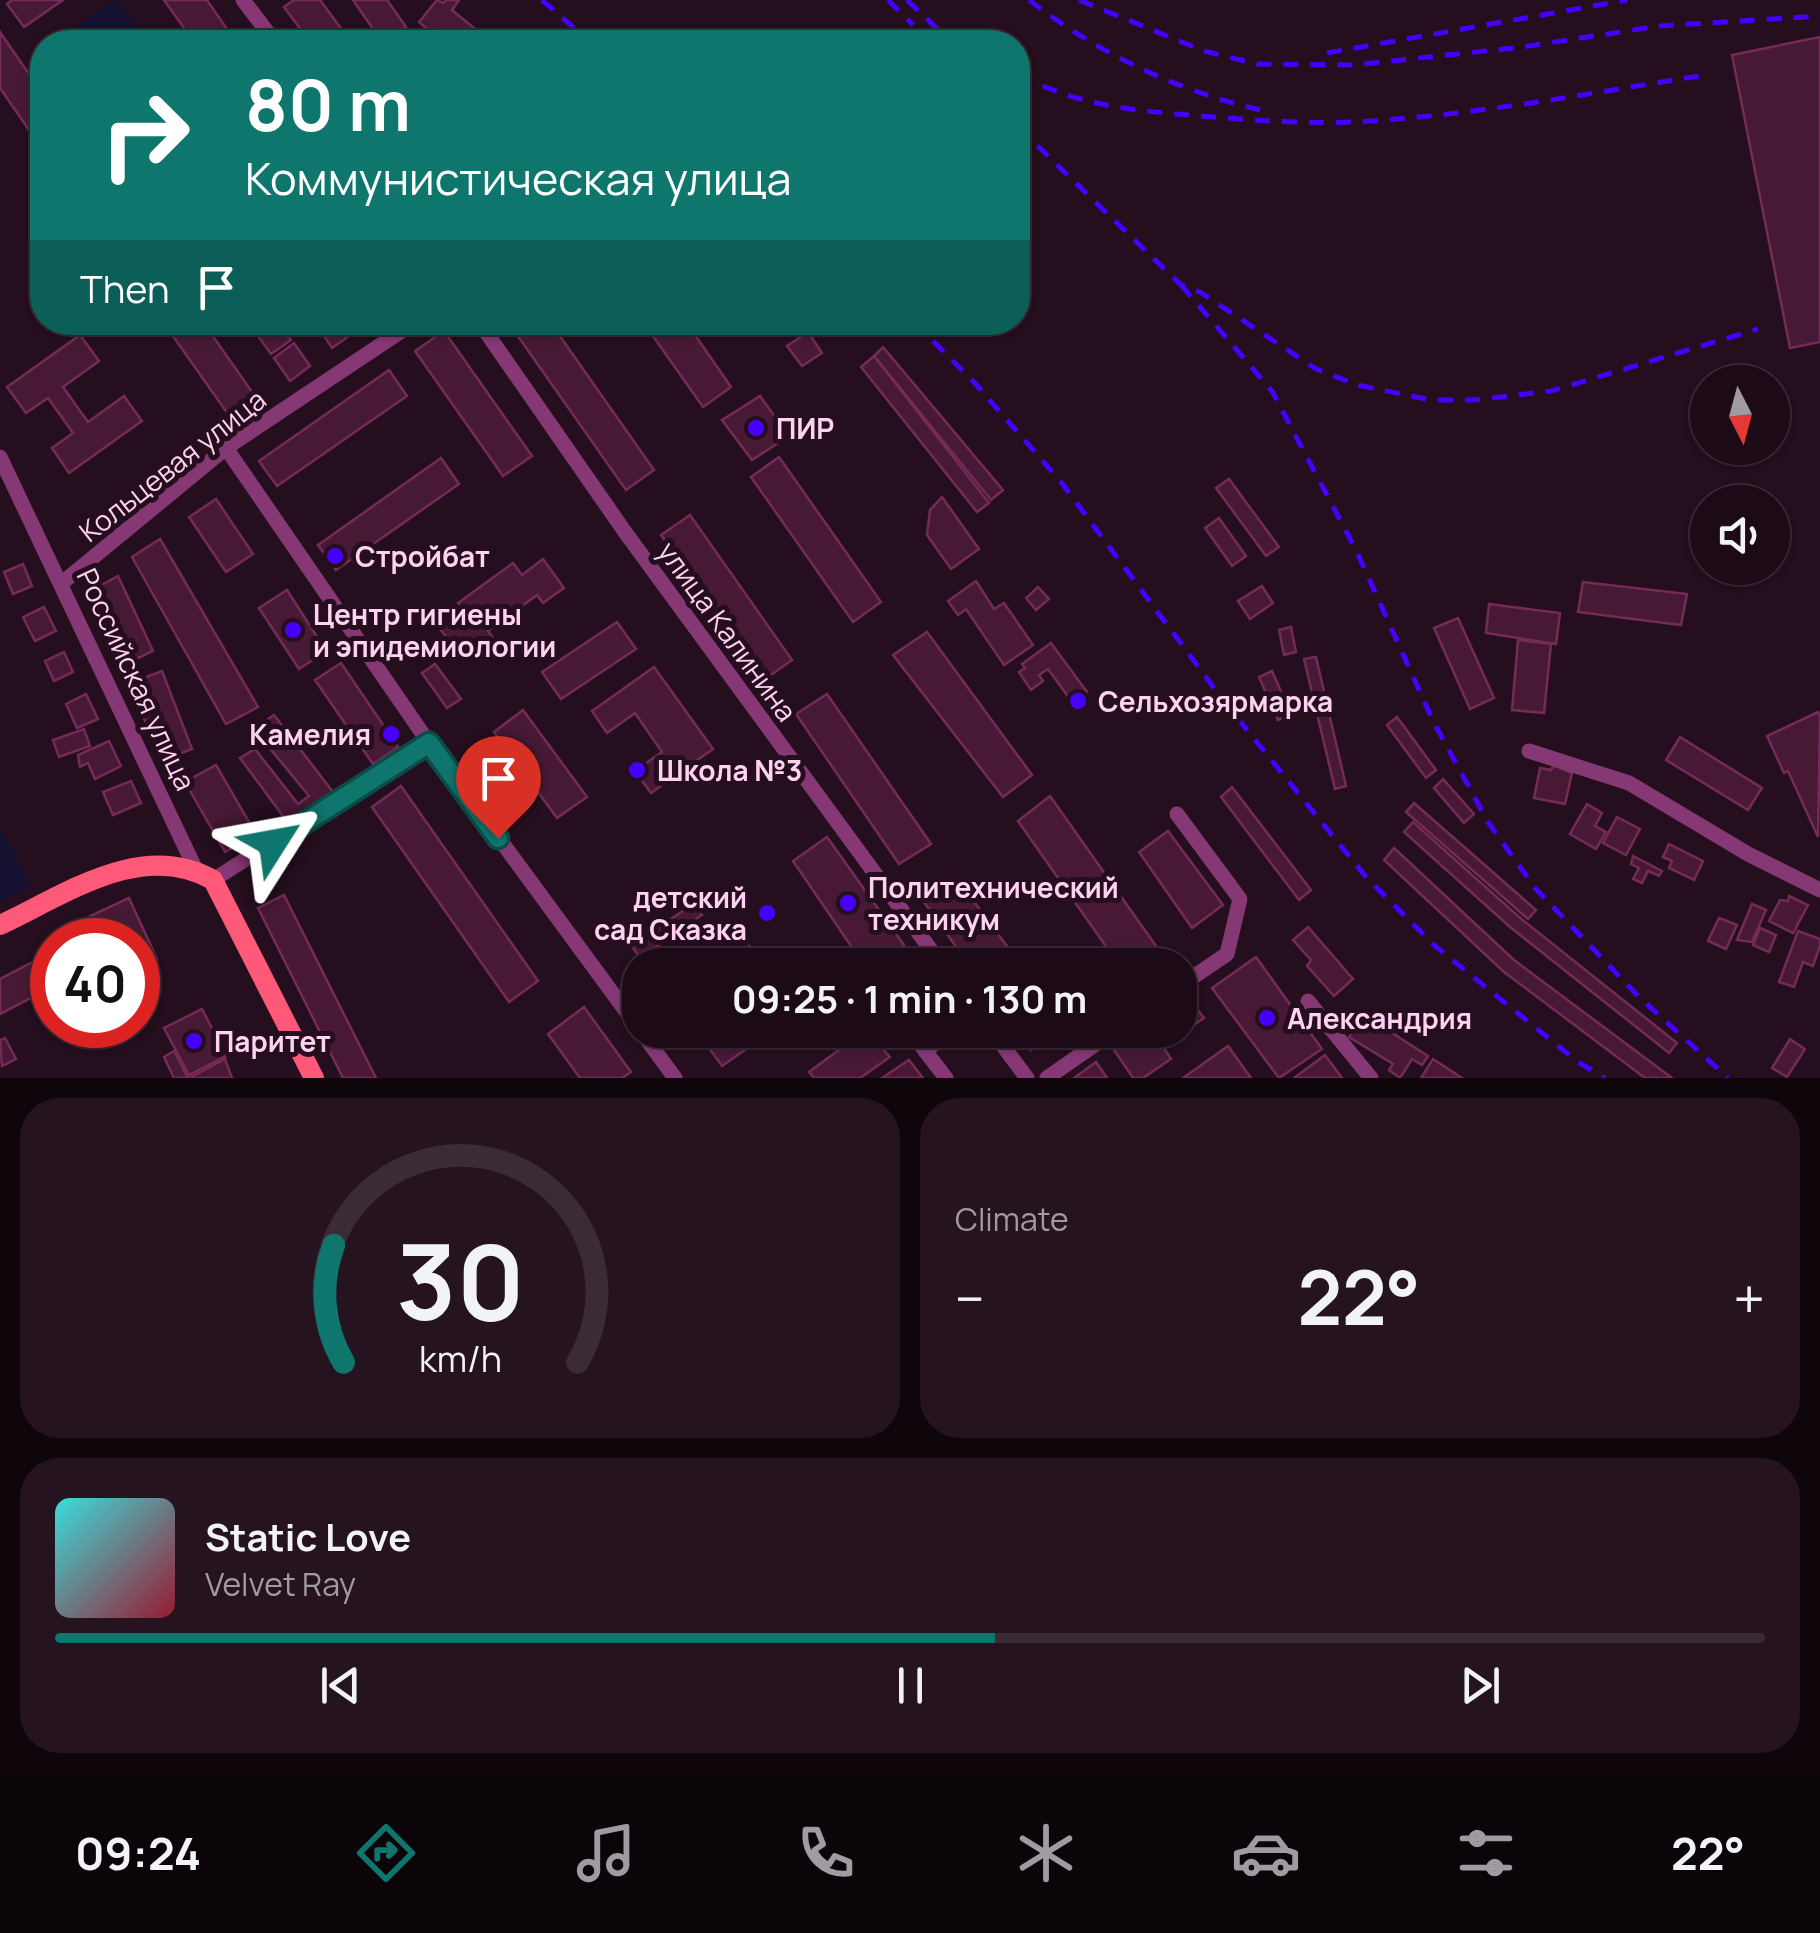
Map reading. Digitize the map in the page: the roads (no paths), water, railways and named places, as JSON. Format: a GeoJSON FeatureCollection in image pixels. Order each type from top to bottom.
{"type":"FeatureCollection","features":[{"type":"Feature","properties":{"kind":"main road"},"geometry":{"type":"LineString","coordinates":[[0,925],[119,869],[156,864],[205,875]]}},
{"type":"Feature","properties":{"kind":"main road","name":"Российская улица"},"geometry":{"type":"LineString","coordinates":[[205,875],[314,1078]]}},
{"type":"Feature","properties":{"kind":"street"},"geometry":{"type":"LineString","coordinates":[[243,0],[265,30]]}},
{"type":"Feature","properties":{"kind":"street","name":"Кольцевая улица"},"geometry":{"type":"LineString","coordinates":[[62,582],[226,448],[396,335]]}},
{"type":"Feature","properties":{"kind":"street","name":"улица Калинина"},"geometry":{"type":"LineString","coordinates":[[488,335],[660,580],[930,948]]}},
{"type":"Feature","properties":{"kind":"street"},"geometry":{"type":"LineString","coordinates":[[226,448],[429,743],[675,1078]]}},
{"type":"Feature","properties":{"kind":"street","name":"Российская улица"},"geometry":{"type":"LineString","coordinates":[[0,457],[205,875]]}},
{"type":"Feature","properties":{"kind":"street"},"geometry":{"type":"LineString","coordinates":[[205,875],[429,743]]}},
{"type":"Feature","properties":{"kind":"street"},"geometry":{"type":"LineString","coordinates":[[1529,750],[1629,783],[1748,854],[1820,890]]}},
{"type":"Feature","properties":{"kind":"street"},"geometry":{"type":"LineString","coordinates":[[1178,814],[1240,900],[1227,954],[1197,974]]}},
{"type":"Feature","properties":{"kind":"street"},"geometry":{"type":"LineString","coordinates":[[1308,1001],[1370,1078]]}},
{"type":"Feature","properties":{"kind":"street"},"geometry":{"type":"LineString","coordinates":[[923,1048],[946,1078]]}},
{"type":"Feature","properties":{"kind":"street"},"geometry":{"type":"LineString","coordinates":[[925,1051],[929,1048]]}},
{"type":"Feature","properties":{"kind":"street"},"geometry":{"type":"LineString","coordinates":[[1004,1048],[1027,1078]]}},
{"type":"Feature","properties":{"kind":"street"},"geometry":{"type":"LineString","coordinates":[[1047,1078],[1090,1048]]}},
{"type":"Feature","properties":{"kind":"railway"},"geometry":{"type":"LineString","coordinates":[[542,0],[576,30]]}},
{"type":"Feature","properties":{"kind":"railway"},"geometry":{"type":"LineString","coordinates":[[888,0],[913,25]]}},
{"type":"Feature","properties":{"kind":"railway"},"geometry":{"type":"LineString","coordinates":[[907,0],[938,30]]}},
{"type":"Feature","properties":{"kind":"railway"},"geometry":{"type":"LineString","coordinates":[[1029,0],[1082,37],[1138,67],[1198,92],[1260,110]]}},
{"type":"Feature","properties":{"kind":"railway"},"geometry":{"type":"LineString","coordinates":[[1079,0],[1204,51],[1257,64],[1354,65],[1522,47],[1659,26],[1820,16]]}},
{"type":"Feature","properties":{"kind":"railway"},"geometry":{"type":"LineString","coordinates":[[1327,53],[1627,0]]}},
{"type":"Feature","properties":{"kind":"railway"},"geometry":{"type":"LineString","coordinates":[[1030,80],[1064,94],[1129,109],[1239,119],[1353,122],[1527,104],[1699,76]]}},
{"type":"Feature","properties":{"kind":"railway"},"geometry":{"type":"LineString","coordinates":[[1030,139],[1181,285],[1200,292],[1316,369],[1357,385],[1431,400],[1474,400],[1551,391],[1758,329]]}},
{"type":"Feature","properties":{"kind":"railway"},"geometry":{"type":"LineString","coordinates":[[1181,285],[1272,391],[1357,552],[1433,721],[1488,822],[1535,888],[1639,997],[1728,1078]]}},
{"type":"Feature","properties":{"kind":"railway"},"geometry":{"type":"LineString","coordinates":[[927,335],[973,381],[1061,482],[1226,704],[1366,877],[1435,946],[1578,1062],[1605,1078]]}},
{"type":"Feature","properties":{"kind":"place","name":"ПИР"},"geometry":{"type":"Point","coordinates":[756,428]}},
{"type":"Feature","properties":{"kind":"place","name":"Стройбат"},"geometry":{"type":"Point","coordinates":[335,556]}},
{"type":"Feature","properties":{"kind":"place","name":"Центр гигиены и эпидемиологии"},"geometry":{"type":"Point","coordinates":[293,630]}},
{"type":"Feature","properties":{"kind":"place","name":"Сельхозярмарка"},"geometry":{"type":"Point","coordinates":[1078,701]}},
{"type":"Feature","properties":{"kind":"place","name":"Камелия"},"geometry":{"type":"Point","coordinates":[391,734]}},
{"type":"Feature","properties":{"kind":"place","name":"Школа №3"},"geometry":{"type":"Point","coordinates":[637,770]}},
{"type":"Feature","properties":{"kind":"place","name":"Политехнический техникум"},"geometry":{"type":"Point","coordinates":[848,903]}},
{"type":"Feature","properties":{"kind":"place","name":"детский сад Сказка"},"geometry":{"type":"Point","coordinates":[767,913]}},
{"type":"Feature","properties":{"kind":"place","name":"Александрия"},"geometry":{"type":"Point","coordinates":[1267,1018]}},
{"type":"Feature","properties":{"kind":"place","name":"Паритет"},"geometry":{"type":"Point","coordinates":[194,1041]}}]}
